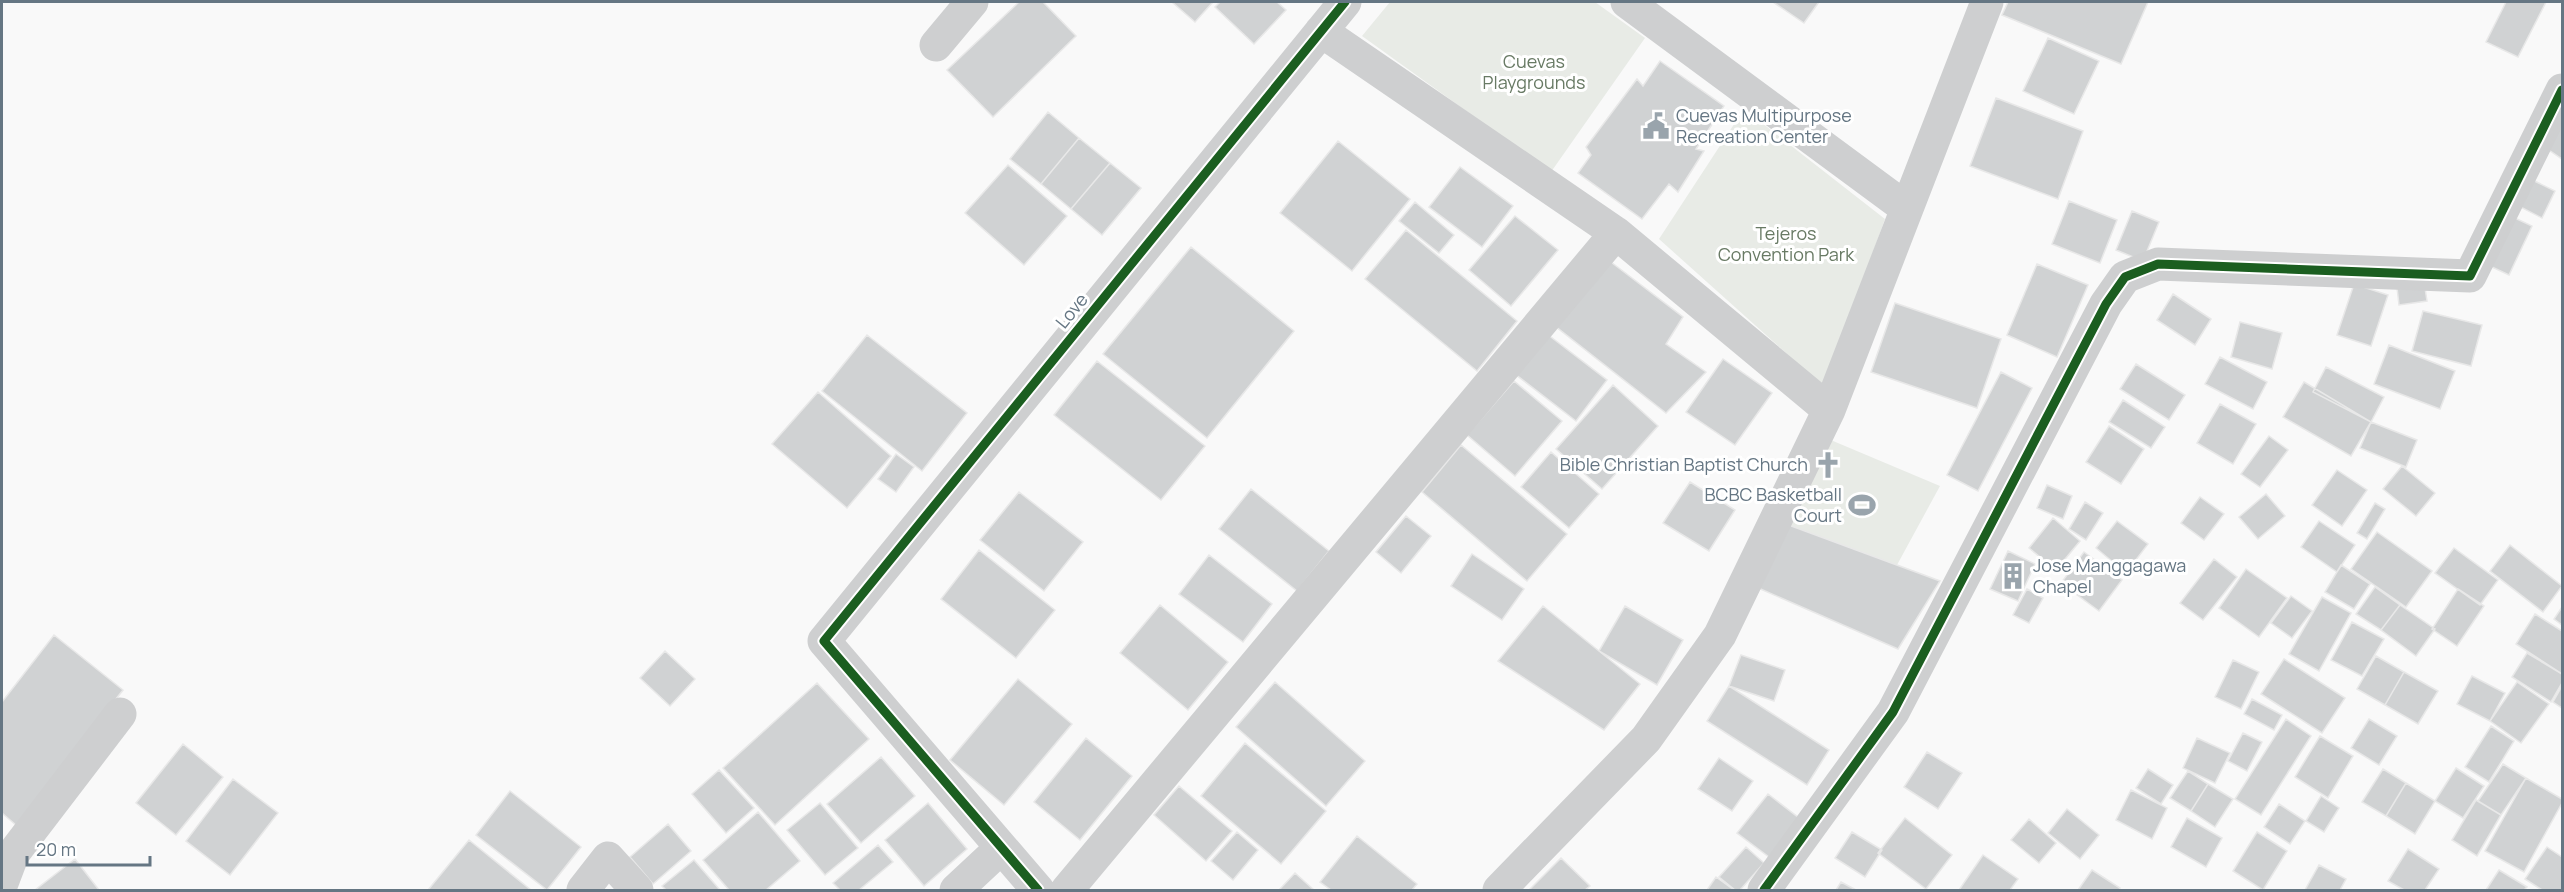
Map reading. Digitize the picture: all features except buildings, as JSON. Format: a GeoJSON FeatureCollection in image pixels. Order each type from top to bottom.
{"type":"FeatureCollection","features":[{"type":"Feature","properties":{"kind":"street"},"geometry":{"type":"LineString","coordinates":[[936,45],[972,2]]}},
{"type":"Feature","properties":{"kind":"street","name":"Love"},"geometry":{"type":"LineString","coordinates":[[1000,849],[824,641],[1345,2]]}},
{"type":"Feature","properties":{"kind":"street"},"geometry":{"type":"LineString","coordinates":[[1627,2],[1906,208]]}},
{"type":"Feature","properties":{"kind":"street"},"geometry":{"type":"LineString","coordinates":[[1499,891],[1646,739],[1720,635],[1829,410],[1986,2]]}},
{"type":"Feature","properties":{"kind":"street"},"geometry":{"type":"LineString","coordinates":[[1321,31],[1616,233],[1829,410]]}},
{"type":"Feature","properties":{"kind":"street"},"geometry":{"type":"LineString","coordinates":[[1764,891],[1893,712],[2106,304],[2126,277],[2158,264],[2470,276],[2562,90]]}},
{"type":"Feature","properties":{"kind":"street"},"geometry":{"type":"LineString","coordinates":[[1066,891],[1616,233]]}},
{"type":"Feature","properties":{"kind":"street"},"geometry":{"type":"LineString","coordinates":[[2,883],[13,854],[120,714]]}},
{"type":"Feature","properties":{"kind":"street"},"geometry":{"type":"LineString","coordinates":[[956,891],[1000,849],[1038,891]]}},
{"type":"Feature","properties":{"kind":"street"},"geometry":{"type":"LineString","coordinates":[[583,891],[608,858],[638,891]]}},
{"type":"Feature","properties":{"kind":"green space","name":"Cuevas Playgrounds"},"geometry":{"type":"Polygon","coordinates":[[[1390,2],[1595,2],[1645,38],[1551,172],[1362,36],[1390,2]]]}},
{"type":"Feature","properties":{"kind":"green space","name":"Tejeros Convention Park"},"geometry":{"type":"Polygon","coordinates":[[[1744,109],[1885,219],[1824,387],[1659,239],[1744,109]]]}},
{"type":"Feature","properties":{"kind":"green space","name":"BCBC Basketball Court"},"geometry":{"type":"Polygon","coordinates":[[[1826,438],[1940,486],[1897,565],[1786,524],[1826,438]]]}},
{"type":"Feature","properties":{"kind":"cycle path"},"geometry":{"type":"LineString","coordinates":[[1038,890],[824,641],[1345,2]]}},
{"type":"Feature","properties":{"kind":"cycle path"},"geometry":{"type":"LineString","coordinates":[[1764,890],[1893,712],[2106,304],[2125,277],[2158,264],[2470,276],[2562,90]]}},
{"type":"Feature","properties":{"kind":"place","name":"Cuevas Multipurpose Recreation Center"},"geometry":{"type":"Point","coordinates":[1656,126]}},
{"type":"Feature","properties":{"kind":"place","name":"Bible Christian Baptist Church"},"geometry":{"type":"Point","coordinates":[1828,465]}},
{"type":"Feature","properties":{"kind":"place","name":"BCBC Basketball Court"},"geometry":{"type":"Point","coordinates":[1862,505]}},
{"type":"Feature","properties":{"kind":"place","name":"Jose Manggagawa Chapel"},"geometry":{"type":"Point","coordinates":[2013,576]}}]}
